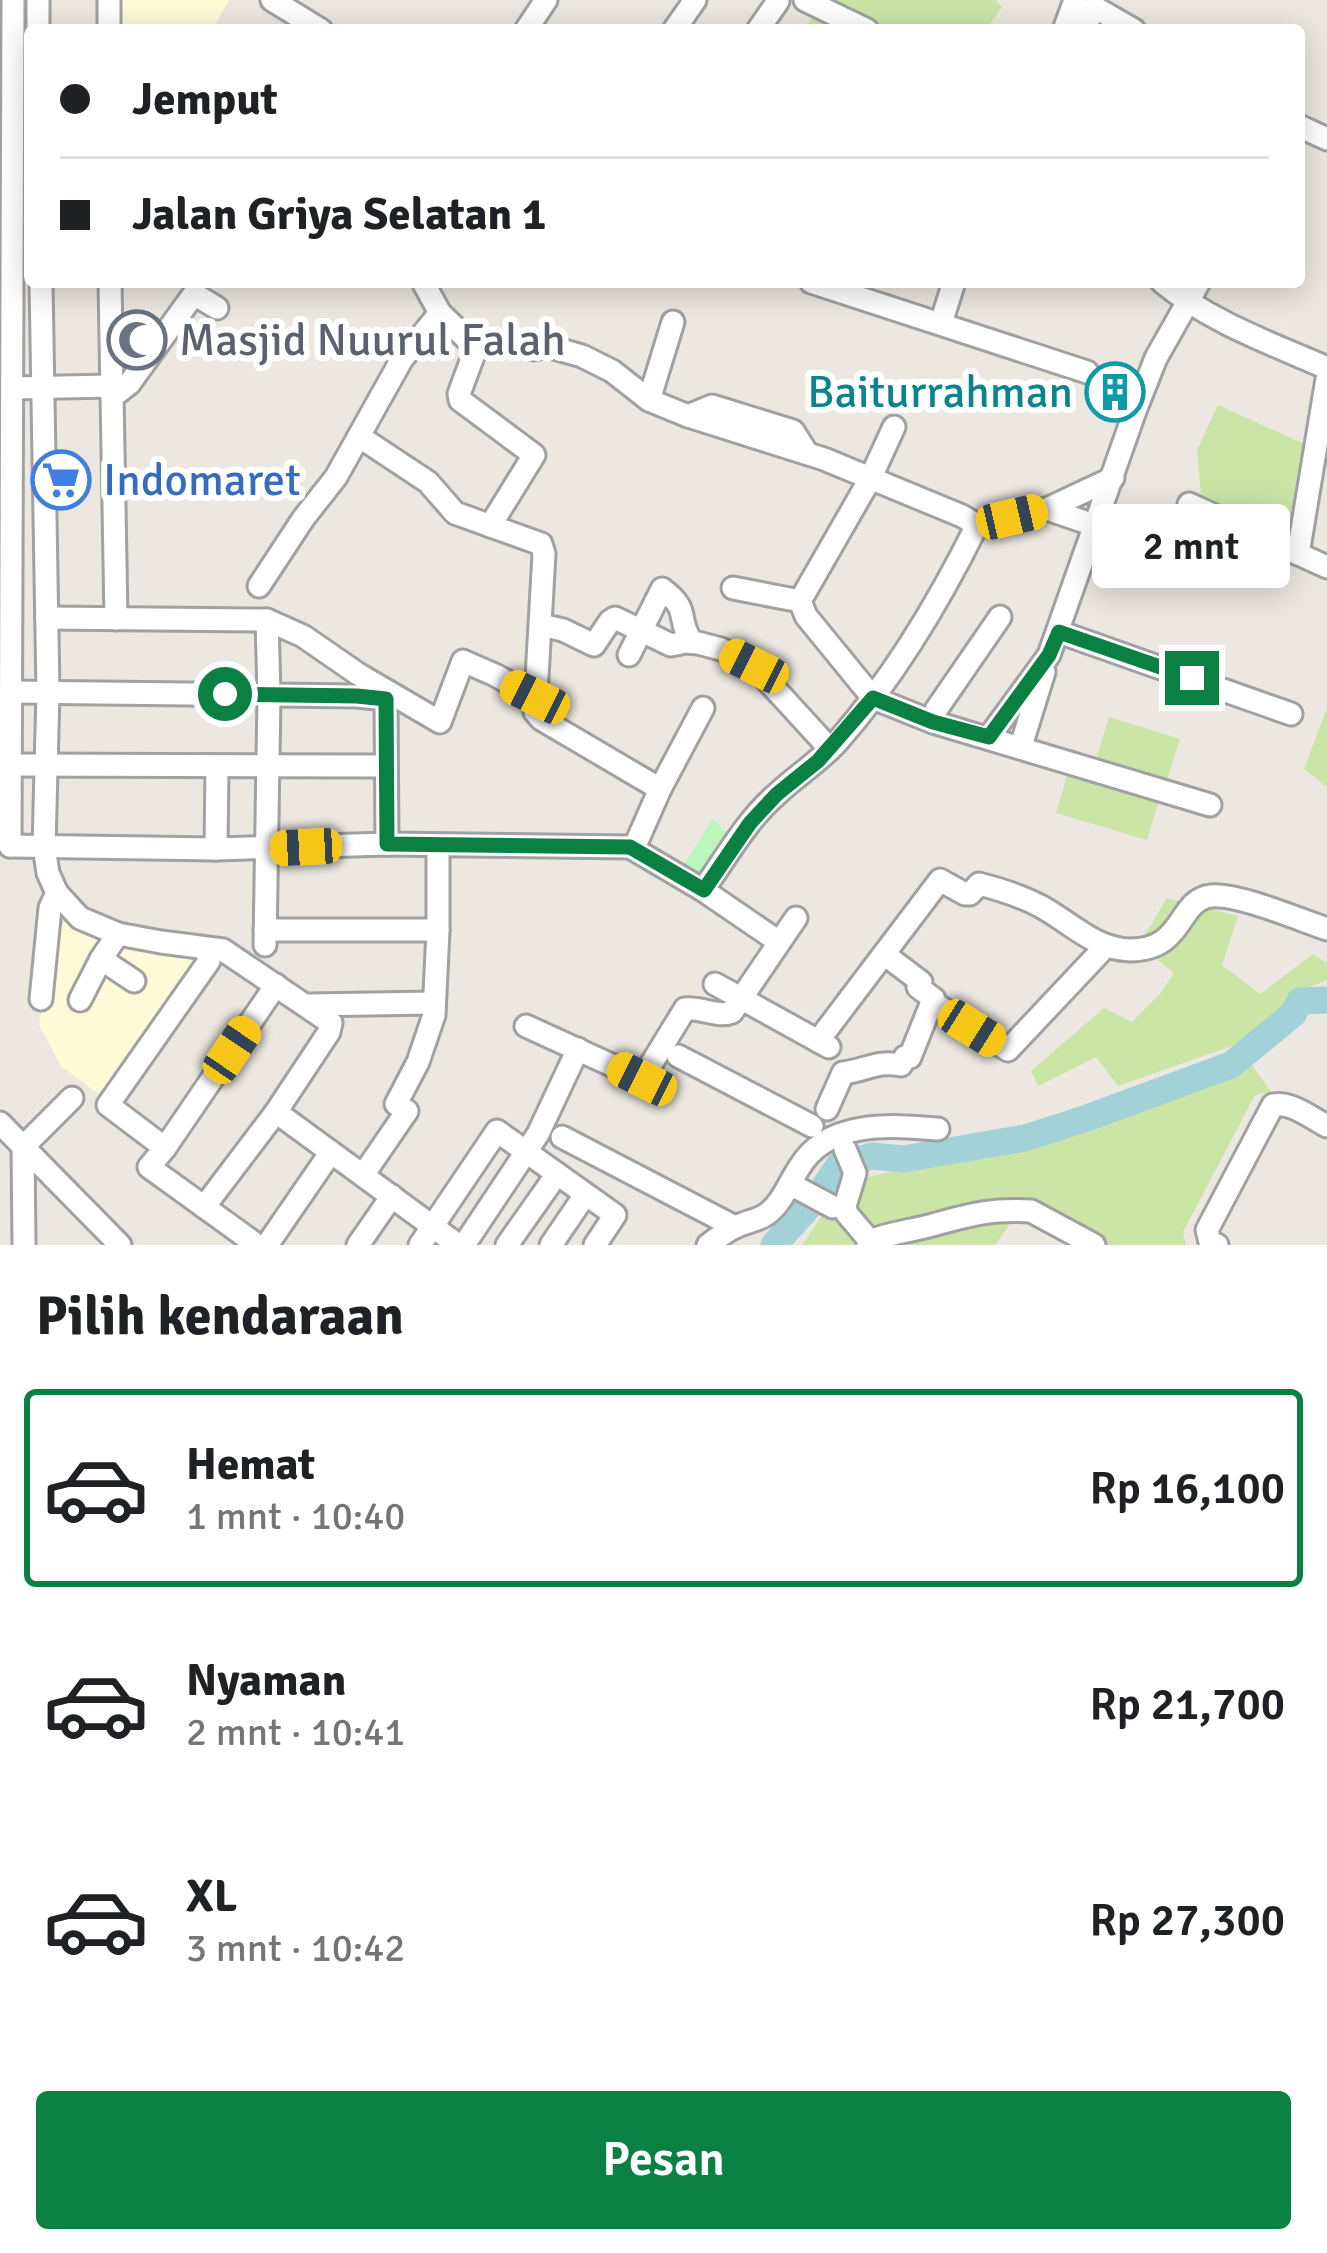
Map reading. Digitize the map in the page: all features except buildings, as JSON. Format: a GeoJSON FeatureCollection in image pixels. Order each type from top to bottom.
{"type":"FeatureCollection","features":[{"type":"Feature","properties":{"kind":"street"},"geometry":{"type":"LineString","coordinates":[[272,0],[311,24]]}},
{"type":"Feature","properties":{"kind":"street"},"geometry":{"type":"LineString","coordinates":[[776,1],[787,5],[801,0],[854,24]]}},
{"type":"Feature","properties":{"kind":"street"},"geometry":{"type":"LineString","coordinates":[[9,1],[14,159],[6,546],[11,765],[5,851],[387,844],[623,846],[704,890],[779,942]]}},
{"type":"Feature","properties":{"kind":"street"},"geometry":{"type":"LineString","coordinates":[[1087,24],[1094,7],[1124,24]]}},
{"type":"Feature","properties":{"kind":"street"},"geometry":{"type":"LineString","coordinates":[[41,288],[48,692],[44,847],[48,873],[57,893],[80,918],[118,934],[223,950],[329,1019],[332,1027],[276,1112],[204,1207]]}},
{"type":"Feature","properties":{"kind":"street"},"geometry":{"type":"LineString","coordinates":[[110,288],[116,619]]}},
{"type":"Feature","properties":{"kind":"street"},"geometry":{"type":"LineString","coordinates":[[12,388],[112,392],[129,385],[198,288],[217,308]]}},
{"type":"Feature","properties":{"kind":"street"},"geometry":{"type":"LineString","coordinates":[[426,288],[440,314],[476,348],[460,400],[534,455],[490,526]]}},
{"type":"Feature","properties":{"kind":"street"},"geometry":{"type":"LineString","coordinates":[[828,288],[1087,372]]}},
{"type":"Feature","properties":{"kind":"street"},"geometry":{"type":"LineString","coordinates":[[941,323],[952,288]]}},
{"type":"Feature","properties":{"kind":"street"},"geometry":{"type":"LineString","coordinates":[[1169,288],[1187,303],[1245,333],[1327,368]]}},
{"type":"Feature","properties":{"kind":"street"},"geometry":{"type":"LineString","coordinates":[[1021,746],[1135,411],[1156,358],[1196,288]]}},
{"type":"Feature","properties":{"kind":"street"},"geometry":{"type":"LineString","coordinates":[[259,586],[336,477],[402,359],[440,314]]}},
{"type":"Feature","properties":{"kind":"street"},"geometry":{"type":"LineString","coordinates":[[649,400],[674,322]]}},
{"type":"Feature","properties":{"kind":"street"},"geometry":{"type":"LineString","coordinates":[[522,346],[547,346],[582,356],[612,371],[649,400],[807,453],[976,525],[1047,509],[1113,478]]}},
{"type":"Feature","properties":{"kind":"street"},"geometry":{"type":"LineString","coordinates":[[1298,554],[1327,379]]}},
{"type":"Feature","properties":{"kind":"street"},"geometry":{"type":"LineString","coordinates":[[800,602],[895,427]]}},
{"type":"Feature","properties":{"kind":"street"},"geometry":{"type":"LineString","coordinates":[[360,437],[428,482],[455,513],[534,540],[544,549],[535,712],[660,790]]}},
{"type":"Feature","properties":{"kind":"street"},"geometry":{"type":"LineString","coordinates":[[1189,505],[1327,567]]}},
{"type":"Feature","properties":{"kind":"street"},"geometry":{"type":"LineString","coordinates":[[1047,509],[1096,526]]}},
{"type":"Feature","properties":{"kind":"street"},"geometry":{"type":"LineString","coordinates":[[704,890],[750,823],[830,749],[873,698],[942,596],[976,525]]}},
{"type":"Feature","properties":{"kind":"street"},"geometry":{"type":"LineString","coordinates":[[734,588],[800,602]]}},
{"type":"Feature","properties":{"kind":"street"},"geometry":{"type":"LineString","coordinates":[[629,656],[662,589],[683,610],[684,629],[691,641]]}},
{"type":"Feature","properties":{"kind":"street"},"geometry":{"type":"LineString","coordinates":[[800,602],[806,616],[873,698],[933,722],[1210,805]]}},
{"type":"Feature","properties":{"kind":"street"},"geometry":{"type":"LineString","coordinates":[[933,722],[936,710],[1000,616]]}},
{"type":"Feature","properties":{"kind":"street"},"geometry":{"type":"LineString","coordinates":[[46,618],[267,620],[303,636],[440,722],[463,661],[535,697]]}},
{"type":"Feature","properties":{"kind":"street"},"geometry":{"type":"LineString","coordinates":[[541,625],[594,645],[612,619],[671,645],[691,641],[721,649],[754,666],[830,749]]}},
{"type":"Feature","properties":{"kind":"street"},"geometry":{"type":"LineString","coordinates":[[267,620],[265,937],[438,930]]}},
{"type":"Feature","properties":{"kind":"street"},"geometry":{"type":"LineString","coordinates":[[1059,632],[1291,714]]}},
{"type":"Feature","properties":{"kind":"street"},"geometry":{"type":"LineString","coordinates":[[989,737],[1049,655]]}},
{"type":"Feature","properties":{"kind":"street"},"geometry":{"type":"LineString","coordinates":[[11,692],[386,699],[387,844]]}},
{"type":"Feature","properties":{"kind":"street"},"geometry":{"type":"LineString","coordinates":[[634,848],[703,708]]}},
{"type":"Feature","properties":{"kind":"street"},"geometry":{"type":"LineString","coordinates":[[11,765],[386,766]]}},
{"type":"Feature","properties":{"kind":"street"},"geometry":{"type":"LineString","coordinates":[[217,766],[217,849]]}},
{"type":"Feature","properties":{"kind":"street"},"geometry":{"type":"LineString","coordinates":[[363,1175],[406,1111],[397,1104],[431,1027],[438,846]]}},
{"type":"Feature","properties":{"kind":"street"},"geometry":{"type":"LineString","coordinates":[[715,984],[824,1044],[940,880],[964,894],[970,895],[979,884],[1017,896],[1106,946],[1141,949],[1166,942],[1193,905],[1212,896],[1327,929]]}},
{"type":"Feature","properties":{"kind":"street"},"geometry":{"type":"LineString","coordinates":[[41,999],[50,908],[57,893]]}},
{"type":"Feature","properties":{"kind":"street"},"geometry":{"type":"LineString","coordinates":[[526,1026],[642,1079],[685,1010],[727,1015],[742,1000],[796,918]]}},
{"type":"Feature","properties":{"kind":"street"},"geometry":{"type":"LineString","coordinates":[[80,1000],[118,934]]}},
{"type":"Feature","properties":{"kind":"street"},"geometry":{"type":"LineString","coordinates":[[932,1002],[1008,1050],[1106,946]]}},
{"type":"Feature","properties":{"kind":"street"},"geometry":{"type":"LineString","coordinates":[[165,1148],[109,1108],[108,1102],[209,961],[206,949]]}},
{"type":"Feature","properties":{"kind":"street"},"geometry":{"type":"LineString","coordinates":[[795,1179],[805,1141],[843,1072],[863,1071],[885,1061],[902,1065],[910,1057],[934,998],[884,954]]}},
{"type":"Feature","properties":{"kind":"street"},"geometry":{"type":"LineString","coordinates":[[101,959],[134,982]]}},
{"type":"Feature","properties":{"kind":"street"},"geometry":{"type":"LineString","coordinates":[[257,1245],[150,1169],[276,985]]}},
{"type":"Feature","properties":{"kind":"street"},"geometry":{"type":"LineString","coordinates":[[307,1004],[434,1003]]}},
{"type":"Feature","properties":{"kind":"street"},"geometry":{"type":"LineString","coordinates":[[276,1112],[392,1196],[426,1236],[461,1245],[527,1152],[578,1048]]}},
{"type":"Feature","properties":{"kind":"street"},"geometry":{"type":"LineString","coordinates":[[678,1056],[820,1117],[832,1114],[938,1129]]}},
{"type":"Feature","properties":{"kind":"street"},"geometry":{"type":"LineString","coordinates":[[24,1245],[23,1147],[72,1098]]}},
{"type":"Feature","properties":{"kind":"street"},"geometry":{"type":"LineString","coordinates":[[1217,1245],[1210,1242],[1208,1230],[1273,1105],[1279,1102],[1327,1126]]}},
{"type":"Feature","properties":{"kind":"street"},"geometry":{"type":"LineString","coordinates":[[0,1123],[120,1245]]}},
{"type":"Feature","properties":{"kind":"street"},"geometry":{"type":"LineString","coordinates":[[708,1245],[767,1214],[822,1146],[850,1130],[898,1126]]}},
{"type":"Feature","properties":{"kind":"street"},"geometry":{"type":"LineString","coordinates":[[426,1236],[497,1131],[615,1215],[596,1245]]}},
{"type":"Feature","properties":{"kind":"street"},"geometry":{"type":"LineString","coordinates":[[562,1137],[735,1227]]}},
{"type":"Feature","properties":{"kind":"street"},"geometry":{"type":"LineString","coordinates":[[845,1149],[855,1173],[847,1214],[880,1241],[988,1210],[1023,1210],[1090,1244]]}},
{"type":"Feature","properties":{"kind":"street"},"geometry":{"type":"LineString","coordinates":[[267,1245],[331,1152]]}},
{"type":"Feature","properties":{"kind":"street"},"geometry":{"type":"LineString","coordinates":[[507,1245],[557,1174]]}},
{"type":"Feature","properties":{"kind":"street"},"geometry":{"type":"LineString","coordinates":[[795,1179],[833,1207]]}},
{"type":"Feature","properties":{"kind":"street"},"geometry":{"type":"LineString","coordinates":[[551,1245],[585,1195]]}},
{"type":"Feature","properties":{"kind":"street"},"geometry":{"type":"LineString","coordinates":[[358,1245],[392,1196]]}},
{"type":"Feature","properties":{"kind":"shaded area"},"geometry":{"type":"Polygon","coordinates":[[[114,0],[229,0],[215,24],[114,24],[114,0]]]}},
{"type":"Feature","properties":{"kind":"shaded area"},"geometry":{"type":"Polygon","coordinates":[[[68,918],[197,951],[201,959],[101,1096],[61,1066],[39,1025],[51,939],[68,918]]]}},
{"type":"Feature","properties":{"kind":"green space"},"geometry":{"type":"Polygon","coordinates":[[[822,0],[996,0],[1002,7],[990,24],[809,24],[822,0]]]}},
{"type":"Feature","properties":{"kind":"green space"},"geometry":{"type":"Polygon","coordinates":[[[1218,405],[1304,444],[1288,537],[1201,494],[1197,450],[1218,405]]]}},
{"type":"Feature","properties":{"kind":"green space"},"geometry":{"type":"Polygon","coordinates":[[[1327,708],[1327,787],[1304,769],[1327,708]]]}},
{"type":"Feature","properties":{"kind":"green space"},"geometry":{"type":"Polygon","coordinates":[[[1109,717],[1180,739],[1167,780],[1096,759],[1109,717]]]}},
{"type":"Feature","properties":{"kind":"green space"},"geometry":{"type":"Polygon","coordinates":[[[1068,773],[1159,800],[1147,840],[1056,813],[1068,773]]]}},
{"type":"Feature","properties":{"kind":"green space"},"geometry":{"type":"Polygon","coordinates":[[[712,819],[734,839],[705,882],[684,865],[712,819]]]}},
{"type":"Feature","properties":{"kind":"green space"},"geometry":{"type":"Polygon","coordinates":[[[1167,898],[1238,916],[1222,965],[1260,994],[1313,954],[1327,963],[1327,980],[1299,991],[1243,1042],[1118,1086],[1096,1057],[1038,1086],[1031,1071],[1104,1008],[1132,1022],[1159,995],[1174,973],[1139,945],[1167,898]]]}},
{"type":"Feature","properties":{"kind":"green space"},"geometry":{"type":"Polygon","coordinates":[[[1253,1066],[1271,1092],[1255,1095],[1183,1232],[1186,1245],[1093,1245],[1024,1204],[995,1245],[802,1245],[844,1183],[1053,1133],[1253,1066]]]}},
{"type":"Feature","properties":{"kind":"waterway"},"geometry":{"type":"LineString","coordinates":[[774,1245],[839,1165],[872,1156],[903,1159],[1025,1138],[1087,1118],[1231,1065],[1293,1014],[1300,1001],[1327,1000]]}},
{"type":"Feature","properties":{"kind":"place","name":"Masjid Nuurul Falah"},"geometry":{"type":"Point","coordinates":[137,340]}},
{"type":"Feature","properties":{"kind":"place","name":"Baiturrahman"},"geometry":{"type":"Point","coordinates":[1115,392]}},
{"type":"Feature","properties":{"kind":"place","name":"Indomaret"},"geometry":{"type":"Point","coordinates":[61,480]}},
{"type":"Feature","properties":{"kind":"route"},"geometry":{"type":"LineString","coordinates":[[225,694],[386,699],[387,844],[630,847],[704,890],[750,823],[835,744],[873,698],[933,722],[989,737],[1049,655],[1059,632],[1192,678]]}}]}
